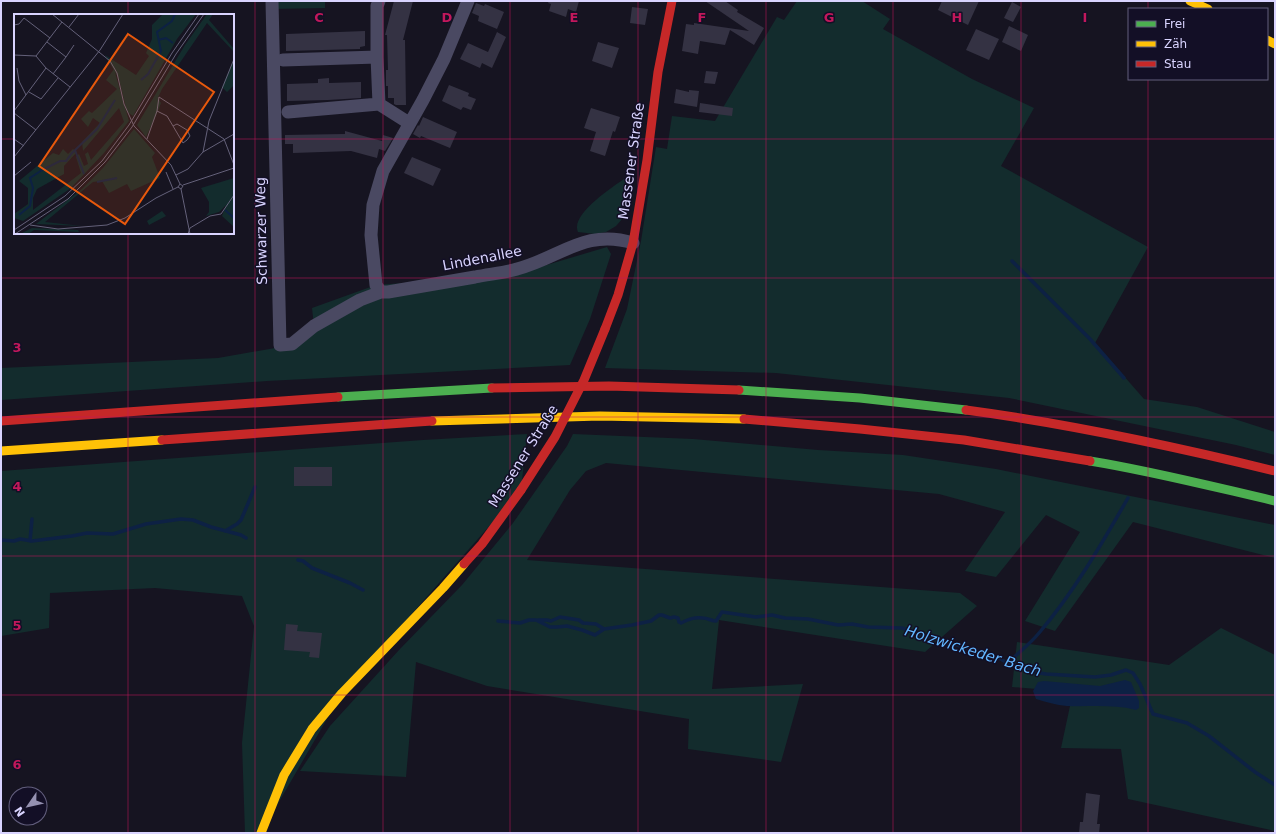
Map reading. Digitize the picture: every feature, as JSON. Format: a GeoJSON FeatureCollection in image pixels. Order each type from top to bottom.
{"type":"FeatureCollection","features":[{"type":"Feature","properties":{"kind":"main road","name":"Massener Straße"},"geometry":{"type":"LineString","coordinates":[[261,833],[284,775],[312,729],[342,693],[443,588],[477,550],[521,490],[555,437],[584,380],[618,295],[633,243],[647,160],[658,72],[672,1]]}},
{"type":"Feature","properties":{"kind":"main road"},"geometry":{"type":"LineString","coordinates":[[1190,1],[1206,8]]}},
{"type":"Feature","properties":{"kind":"main road"},"geometry":{"type":"LineString","coordinates":[[1,421],[420,391],[601,386],[750,390],[864,398],[959,409],[1041,421],[1191,450],[1275,471]]}},
{"type":"Feature","properties":{"kind":"main road"},"geometry":{"type":"LineString","coordinates":[[1,451],[434,421],[600,416],[750,419],[971,441],[1111,464],[1275,502]]}},
{"type":"Feature","properties":{"kind":"street","name":"Schwarzer Weg"},"geometry":{"type":"LineString","coordinates":[[272,1],[280,345],[292,344],[314,326],[360,300],[381,292]]}},
{"type":"Feature","properties":{"kind":"street"},"geometry":{"type":"LineString","coordinates":[[379,1],[377,6],[377,57],[380,104]]}},
{"type":"Feature","properties":{"kind":"street"},"geometry":{"type":"LineString","coordinates":[[381,292],[376,285],[371,235],[373,205],[383,171],[444,59],[468,1]]}},
{"type":"Feature","properties":{"kind":"street"},"geometry":{"type":"LineString","coordinates":[[284,60],[377,57]]}},
{"type":"Feature","properties":{"kind":"street"},"geometry":{"type":"LineString","coordinates":[[288,112],[380,104],[409,122]]}},
{"type":"Feature","properties":{"kind":"street","name":"Lindenallee"},"geometry":{"type":"LineString","coordinates":[[381,292],[517,270],[540,262],[576,244],[596,239],[623,240],[633,243]]}},
{"type":"Feature","properties":{"kind":"green space"},"geometry":{"type":"Polygon","coordinates":[[[272,1],[325,1],[325,8],[272,9],[272,1]]]}},
{"type":"Feature","properties":{"kind":"green space"},"geometry":{"type":"Polygon","coordinates":[[[797,1],[862,1],[890,19],[883,29],[972,79],[1034,108],[1001,166],[1148,247],[1095,343],[1144,399],[1197,407],[1275,432],[1275,455],[1236,445],[1009,398],[776,373],[605,368],[627,309],[641,241],[656,147],[667,149],[672,116],[715,121],[777,17],[784,20],[797,1]]]}},
{"type":"Feature","properties":{"kind":"green space"},"geometry":{"type":"Polygon","coordinates":[[[624,179],[630,180],[623,218],[616,226],[606,232],[595,234],[578,232],[577,225],[586,210],[593,202],[624,179]]]}},
{"type":"Feature","properties":{"kind":"green space"},"geometry":{"type":"Polygon","coordinates":[[[607,247],[611,254],[590,319],[570,365],[267,381],[1,400],[1,368],[218,358],[275,348],[314,326],[312,308],[376,285],[513,275],[607,247]]]}},
{"type":"Feature","properties":{"kind":"green space"},"geometry":{"type":"Polygon","coordinates":[[[527,434],[521,490],[342,693],[261,833],[245,833],[242,743],[254,626],[242,596],[155,588],[50,593],[49,628],[1,636],[1,471],[423,440],[527,434]]]}},
{"type":"Feature","properties":{"kind":"green space"},"geometry":{"type":"Polygon","coordinates":[[[573,434],[693,439],[818,450],[903,455],[996,469],[1275,525],[1275,558],[1133,522],[1055,631],[1025,621],[1080,532],[1046,515],[996,577],[965,571],[1005,512],[939,494],[606,463],[586,471],[570,490],[527,560],[960,593],[977,606],[925,652],[719,620],[712,689],[803,684],[781,762],[688,749],[689,719],[487,686],[416,662],[406,777],[300,771],[330,726],[399,650],[462,585],[513,523],[567,446],[573,434]]]}},
{"type":"Feature","properties":{"kind":"green space"},"geometry":{"type":"Polygon","coordinates":[[[1221,628],[1275,655],[1275,831],[1128,799],[1121,749],[1061,748],[1073,692],[1012,687],[1017,642],[1169,665],[1221,628]]]}},
{"type":"Feature","properties":{"kind":"water"},"geometry":{"type":"Polygon","coordinates":[[[1125,680],[1131,682],[1139,701],[1139,708],[1136,710],[1110,706],[1059,705],[1036,699],[1033,691],[1038,682],[1044,681],[1100,686],[1125,680]]]}},
{"type":"Feature","properties":{"kind":"building"},"geometry":{"type":"Polygon","coordinates":[[[394,1],[413,1],[403,40],[405,40],[406,105],[394,104],[394,98],[388,98],[388,86],[386,86],[386,70],[388,70],[387,35],[385,35],[394,1]]]}},
{"type":"Feature","properties":{"kind":"building"},"geometry":{"type":"Polygon","coordinates":[[[549,1],[579,1],[576,12],[568,9],[566,17],[549,11],[551,4],[548,3],[549,1]]]}},
{"type":"Feature","properties":{"kind":"building"},"geometry":{"type":"Polygon","coordinates":[[[705,1],[725,1],[738,10],[737,12],[764,28],[754,45],[730,30],[725,45],[700,41],[698,54],[682,51],[686,24],[694,25],[694,23],[749,31],[705,1]]]}},
{"type":"Feature","properties":{"kind":"building"},"geometry":{"type":"Polygon","coordinates":[[[942,1],[979,1],[968,25],[938,10],[942,1]]]}},
{"type":"Feature","properties":{"kind":"building"},"geometry":{"type":"Polygon","coordinates":[[[1012,2],[1021,7],[1013,22],[1004,18],[1012,2]]]}},
{"type":"Feature","properties":{"kind":"building"},"geometry":{"type":"Polygon","coordinates":[[[476,3],[484,6],[485,4],[504,12],[497,29],[478,21],[479,16],[472,13],[476,3]]]}},
{"type":"Feature","properties":{"kind":"building"},"geometry":{"type":"Polygon","coordinates":[[[632,7],[648,9],[645,25],[630,23],[632,7]]]}},
{"type":"Feature","properties":{"kind":"building"},"geometry":{"type":"Polygon","coordinates":[[[1009,26],[1028,35],[1021,51],[1002,42],[1009,26]]]}},
{"type":"Feature","properties":{"kind":"building"},"geometry":{"type":"Polygon","coordinates":[[[976,29],[999,39],[989,60],[966,50],[976,29]]]}},
{"type":"Feature","properties":{"kind":"building"},"geometry":{"type":"Polygon","coordinates":[[[365,31],[365,46],[360,47],[360,49],[286,51],[286,34],[365,31]]]}},
{"type":"Feature","properties":{"kind":"building"},"geometry":{"type":"Polygon","coordinates":[[[497,32],[506,37],[492,68],[482,63],[480,68],[460,59],[468,43],[488,52],[497,32]]]}},
{"type":"Feature","properties":{"kind":"building"},"geometry":{"type":"Polygon","coordinates":[[[598,42],[619,48],[612,68],[592,61],[598,42]]]}},
{"type":"Feature","properties":{"kind":"building"},"geometry":{"type":"Polygon","coordinates":[[[706,71],[718,72],[715,84],[704,83],[706,71]]]}},
{"type":"Feature","properties":{"kind":"building"},"geometry":{"type":"Polygon","coordinates":[[[329,78],[329,83],[361,82],[361,98],[287,101],[287,84],[318,83],[318,79],[329,78]]]}},
{"type":"Feature","properties":{"kind":"building"},"geometry":{"type":"Polygon","coordinates":[[[449,85],[469,93],[468,96],[476,99],[471,110],[463,107],[461,110],[442,101],[449,85]]]}},
{"type":"Feature","properties":{"kind":"building"},"geometry":{"type":"Polygon","coordinates":[[[676,89],[689,92],[689,90],[699,91],[697,107],[674,103],[676,89]]]}},
{"type":"Feature","properties":{"kind":"building"},"geometry":{"type":"Polygon","coordinates":[[[700,103],[733,108],[732,116],[699,112],[700,103]]]}},
{"type":"Feature","properties":{"kind":"building"},"geometry":{"type":"Polygon","coordinates":[[[591,108],[620,117],[615,132],[613,131],[605,156],[590,151],[596,132],[584,128],[591,108]]]}},
{"type":"Feature","properties":{"kind":"building"},"geometry":{"type":"Polygon","coordinates":[[[423,117],[457,132],[450,148],[421,136],[420,138],[413,134],[423,117]]]}},
{"type":"Feature","properties":{"kind":"building"},"geometry":{"type":"Polygon","coordinates":[[[345,131],[382,141],[383,135],[393,138],[385,151],[379,149],[377,158],[351,151],[293,153],[293,144],[285,144],[285,135],[345,134],[345,131]]]}},
{"type":"Feature","properties":{"kind":"building"},"geometry":{"type":"Polygon","coordinates":[[[412,157],[441,169],[433,186],[404,173],[412,157]]]}},
{"type":"Feature","properties":{"kind":"building"},"geometry":{"type":"Polygon","coordinates":[[[294,467],[332,467],[332,486],[294,486],[294,467]]]}},
{"type":"Feature","properties":{"kind":"building"},"geometry":{"type":"Polygon","coordinates":[[[286,624],[298,625],[297,631],[322,633],[319,658],[309,657],[310,652],[284,650],[286,624]]]}},
{"type":"Feature","properties":{"kind":"building"},"geometry":{"type":"Polygon","coordinates":[[[1086,793],[1100,795],[1097,824],[1100,824],[1099,833],[1079,833],[1080,822],[1083,822],[1086,793]]]}},
{"type":"Feature","properties":{"kind":"waterway"},"geometry":{"type":"LineString","coordinates":[[1012,261],[1090,339],[1124,378]]}},
{"type":"Feature","properties":{"kind":"waterway"},"geometry":{"type":"LineString","coordinates":[[225,531],[241,520],[255,487]]}},
{"type":"Feature","properties":{"kind":"waterway"},"geometry":{"type":"LineString","coordinates":[[1008,663],[1028,645],[1064,601],[1097,551],[1128,498]]}},
{"type":"Feature","properties":{"kind":"waterway"},"geometry":{"type":"LineString","coordinates":[[30,541],[32,519]]}},
{"type":"Feature","properties":{"kind":"waterway","name":"Holzwickeder Bach"},"geometry":{"type":"LineString","coordinates":[[1,540],[14,541],[20,539],[32,541],[87,533],[113,534],[146,524],[181,519],[193,520],[211,527],[241,535],[246,538]]}},
{"type":"Feature","properties":{"kind":"waterway","name":"Holzwickeder Bach"},"geometry":{"type":"LineString","coordinates":[[298,560],[303,561],[312,568],[350,583],[363,590]]}},
{"type":"Feature","properties":{"kind":"waterway","name":"Holzwickeder Bach"},"geometry":{"type":"LineString","coordinates":[[498,621],[520,623],[529,620],[536,620],[550,627],[567,626],[595,635],[604,629],[651,621],[659,615],[670,618],[678,618],[679,622],[681,623],[689,619],[697,618],[705,618],[716,621],[722,612],[756,617],[772,615],[785,618],[808,619],[838,625],[852,624],[868,627],[902,628],[999,658],[1009,664],[1023,666],[1033,672],[1095,677],[1111,675],[1126,670],[1133,673],[1140,684],[1153,714],[1187,723],[1209,736],[1255,772],[1275,785]]}},
{"type":"Feature","properties":{"kind":"waterway"},"geometry":{"type":"LineString","coordinates":[[538,620],[551,621],[560,617],[579,620],[583,623],[596,624],[604,629]]}},
{"type":"Feature","properties":{"kind":"traffic: fast"},"geometry":{"type":"LineString","coordinates":[[338,397],[492,388]]}},
{"type":"Feature","properties":{"kind":"traffic: fast"},"geometry":{"type":"LineString","coordinates":[[739,390],[860,398],[966,410]]}},
{"type":"Feature","properties":{"kind":"traffic: fast"},"geometry":{"type":"LineString","coordinates":[[1090,461],[1160,474],[1275,501]]}},
{"type":"Feature","properties":{"kind":"traffic: slow"},"geometry":{"type":"LineString","coordinates":[[1190,1],[1206,8]]}},
{"type":"Feature","properties":{"kind":"traffic: slow"},"geometry":{"type":"LineString","coordinates":[[1268,40],[1275,44]]}},
{"type":"Feature","properties":{"kind":"traffic: slow"},"geometry":{"type":"LineString","coordinates":[[432,421],[600,416],[744,419]]}},
{"type":"Feature","properties":{"kind":"traffic: slow"},"geometry":{"type":"LineString","coordinates":[[1,451],[162,440]]}},
{"type":"Feature","properties":{"kind":"traffic: slow"},"geometry":{"type":"LineString","coordinates":[[261,833],[284,775],[312,729],[342,693],[443,588],[464,564]]}},
{"type":"Feature","properties":{"kind":"traffic: jam"},"geometry":{"type":"LineString","coordinates":[[605,329],[618,295],[633,243],[647,160],[658,72],[672,1]]}},
{"type":"Feature","properties":{"kind":"traffic: jam"},"geometry":{"type":"LineString","coordinates":[[521,490],[555,437],[584,380],[605,329]]}},
{"type":"Feature","properties":{"kind":"traffic: jam"},"geometry":{"type":"LineString","coordinates":[[492,388],[609,386],[739,390]]}},
{"type":"Feature","properties":{"kind":"traffic: jam"},"geometry":{"type":"LineString","coordinates":[[1,421],[338,397]]}},
{"type":"Feature","properties":{"kind":"traffic: jam"},"geometry":{"type":"LineString","coordinates":[[966,410],[1122,436],[1275,471]]}},
{"type":"Feature","properties":{"kind":"traffic: jam"},"geometry":{"type":"LineString","coordinates":[[744,419],[964,440],[1090,461]]}},
{"type":"Feature","properties":{"kind":"traffic: jam"},"geometry":{"type":"LineString","coordinates":[[162,440],[432,421]]}},
{"type":"Feature","properties":{"kind":"traffic: jam"},"geometry":{"type":"LineString","coordinates":[[464,564],[482,544],[521,490]]}}]}
